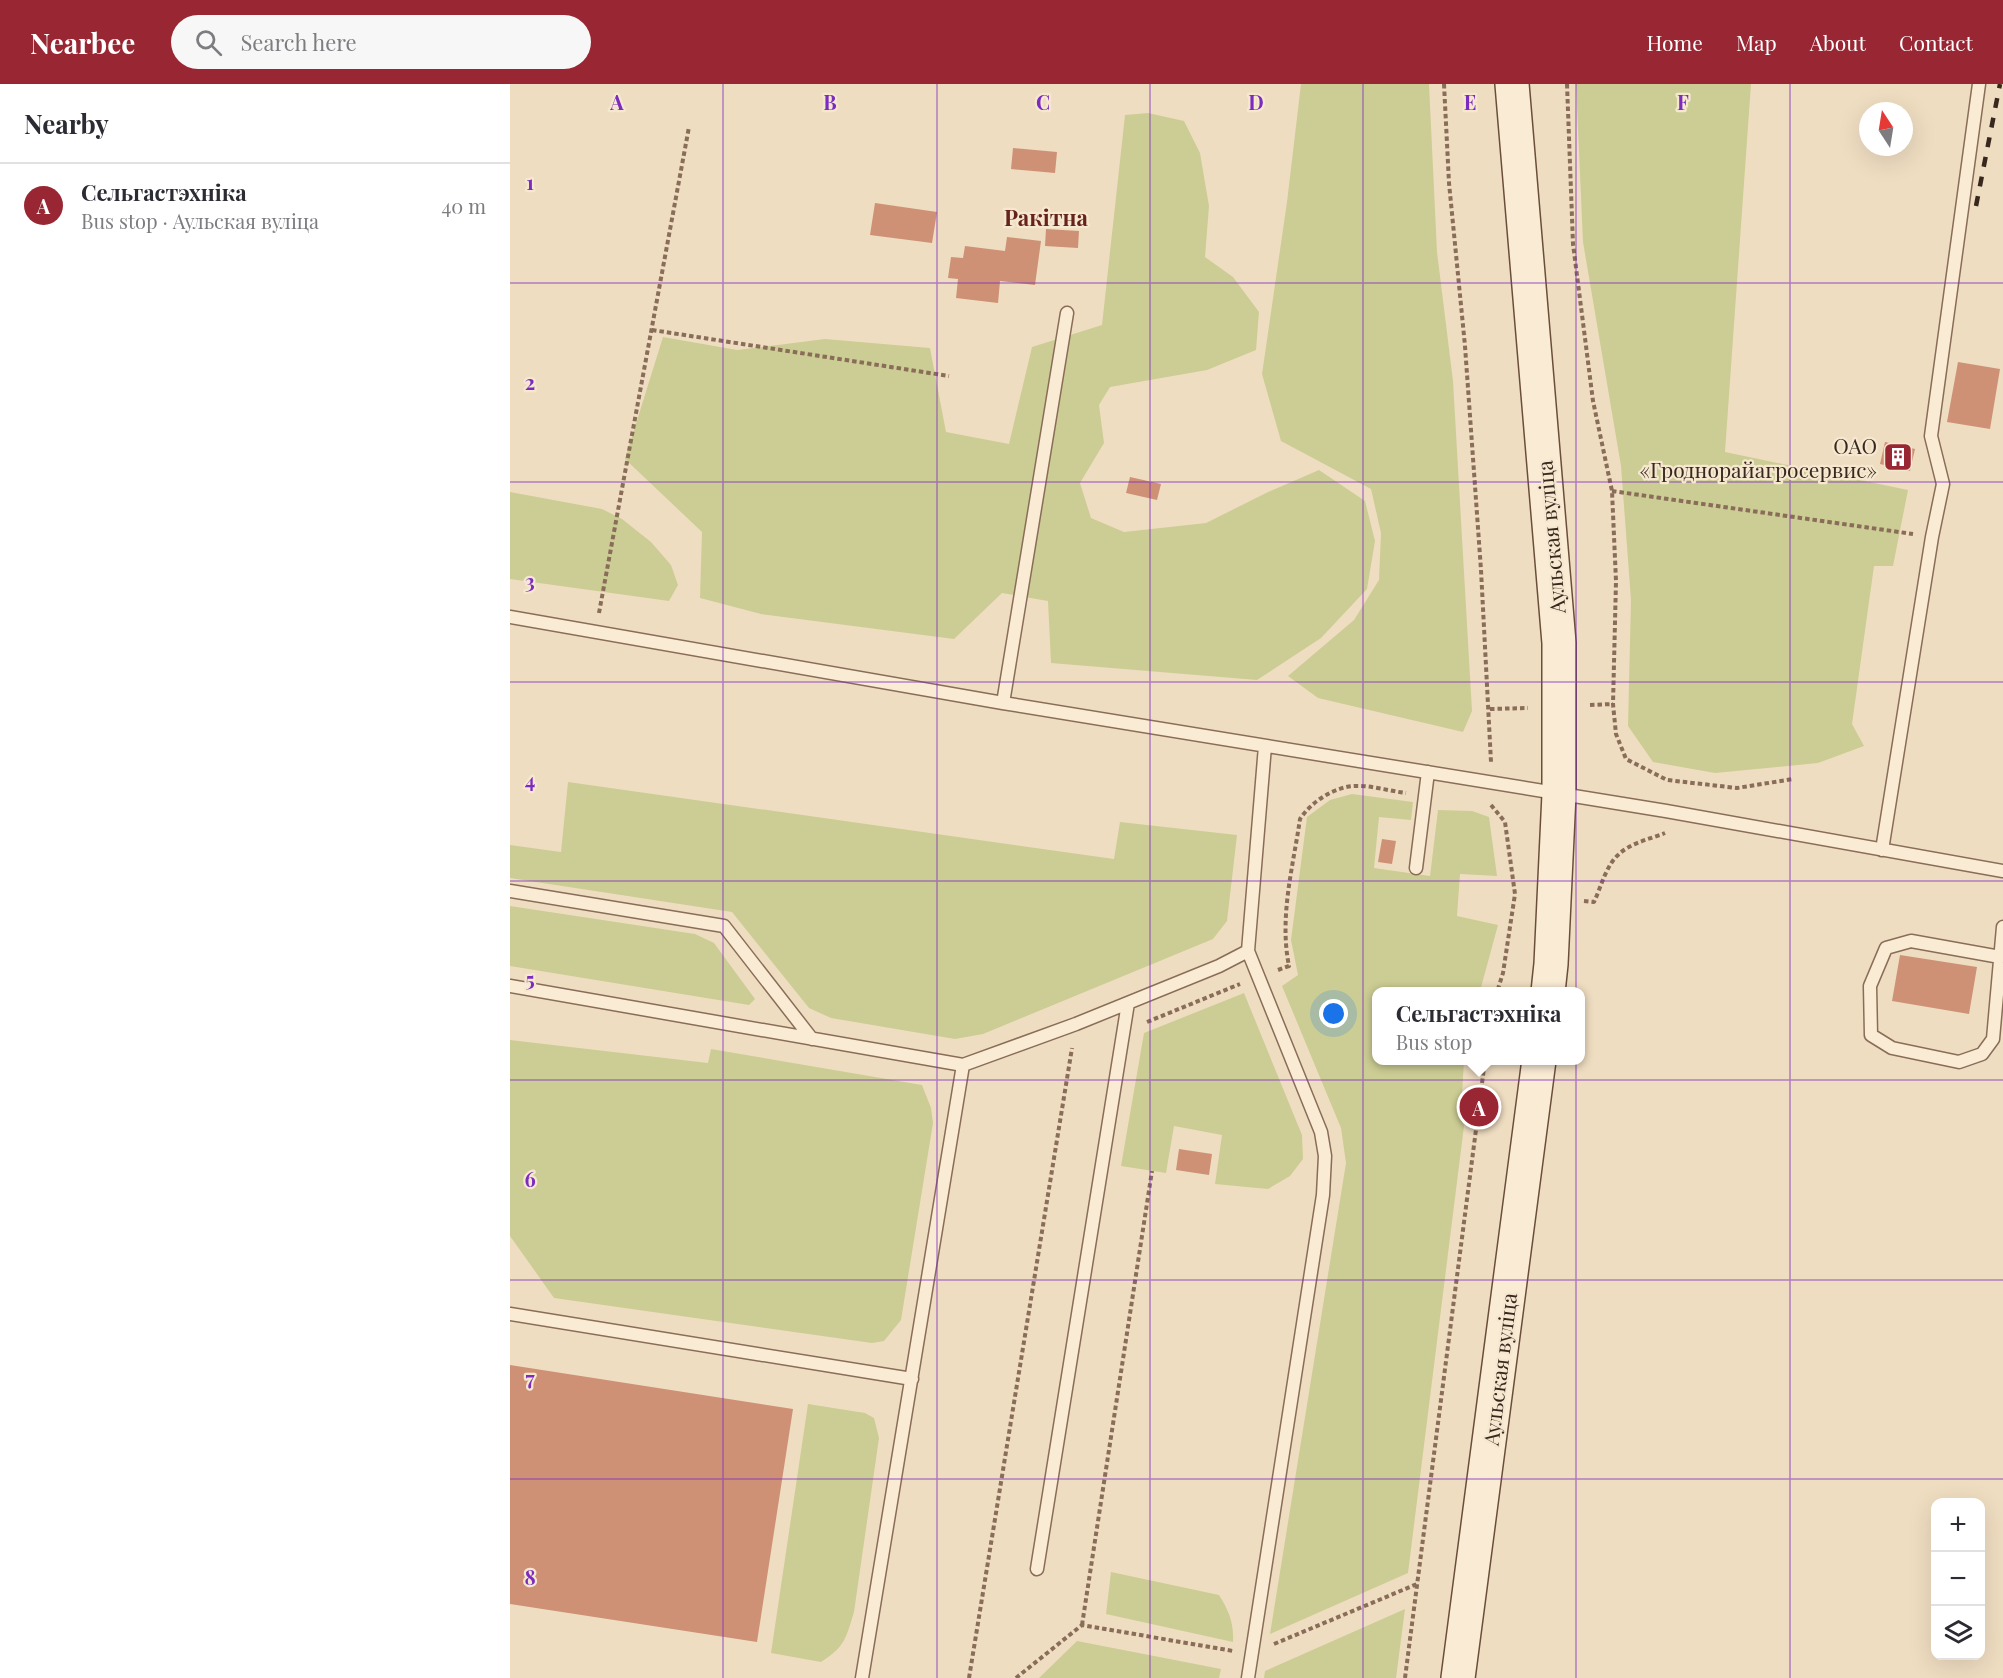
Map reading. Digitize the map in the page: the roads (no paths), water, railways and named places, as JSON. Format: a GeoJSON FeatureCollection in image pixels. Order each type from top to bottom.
{"type":"FeatureCollection","features":[{"type":"Feature","properties":{"kind":"street","name":"Аульская вуліца"},"geometry":{"type":"LineString","coordinates":[[1512,84],[1559,643],[1559,794],[1549,987]]}},
{"type":"Feature","properties":{"kind":"street","name":"Аульская вуліца"},"geometry":{"type":"LineString","coordinates":[[1458,1678],[1538,1065]]}},
{"type":"Feature","properties":{"kind":"lane"},"geometry":{"type":"LineString","coordinates":[[1882,850],[1932,537],[1943,484],[1931,436],[1979,84]]}},
{"type":"Feature","properties":{"kind":"lane"},"geometry":{"type":"LineString","coordinates":[[1003,703],[1067,313]]}},
{"type":"Feature","properties":{"kind":"lane"},"geometry":{"type":"LineString","coordinates":[[510,617],[1003,703],[1490,781],[2003,871]]}},
{"type":"Feature","properties":{"kind":"lane"},"geometry":{"type":"LineString","coordinates":[[1248,1678],[1323,1195],[1325,1156],[1321,1132],[1248,951],[1265,746]]}},
{"type":"Feature","properties":{"kind":"lane"},"geometry":{"type":"LineString","coordinates":[[1416,868],[1428,772]]}},
{"type":"Feature","properties":{"kind":"lane"},"geometry":{"type":"LineString","coordinates":[[510,891],[724,926],[812,1039]]}},
{"type":"Feature","properties":{"kind":"lane"},"geometry":{"type":"LineString","coordinates":[[2000,957],[1911,940],[1886,948],[1870,986],[1871,1035],[1892,1048],[1959,1062],[1982,1054],[1993,1039],[2003,927]]}},
{"type":"Feature","properties":{"kind":"lane"},"geometry":{"type":"LineString","coordinates":[[510,986],[963,1065],[1076,1024],[1219,966],[1248,951]]}},
{"type":"Feature","properties":{"kind":"lane"},"geometry":{"type":"LineString","coordinates":[[1036,1569],[1128,1003]]}},
{"type":"Feature","properties":{"kind":"lane"},"geometry":{"type":"LineString","coordinates":[[862,1678],[963,1065]]}},
{"type":"Feature","properties":{"kind":"lane"},"geometry":{"type":"LineString","coordinates":[[510,1314],[912,1379]]}},
{"type":"Feature","properties":{"kind":"railway"},"geometry":{"type":"LineString","coordinates":[[1976,206],[2000,84]]}},
{"type":"Feature","properties":{"kind":"place","name":"ОАО «Гроднорайагросервис»"},"geometry":{"type":"Point","coordinates":[1898,457]}},
{"type":"Feature","properties":{"kind":"place","name":"Сельгастэхніка"},"geometry":{"type":"Point","coordinates":[1479,1107]}},
{"type":"Feature","properties":{"kind":"district","name":"Ракітна"},"geometry":{"type":"Point","coordinates":[1046,217]}}]}
